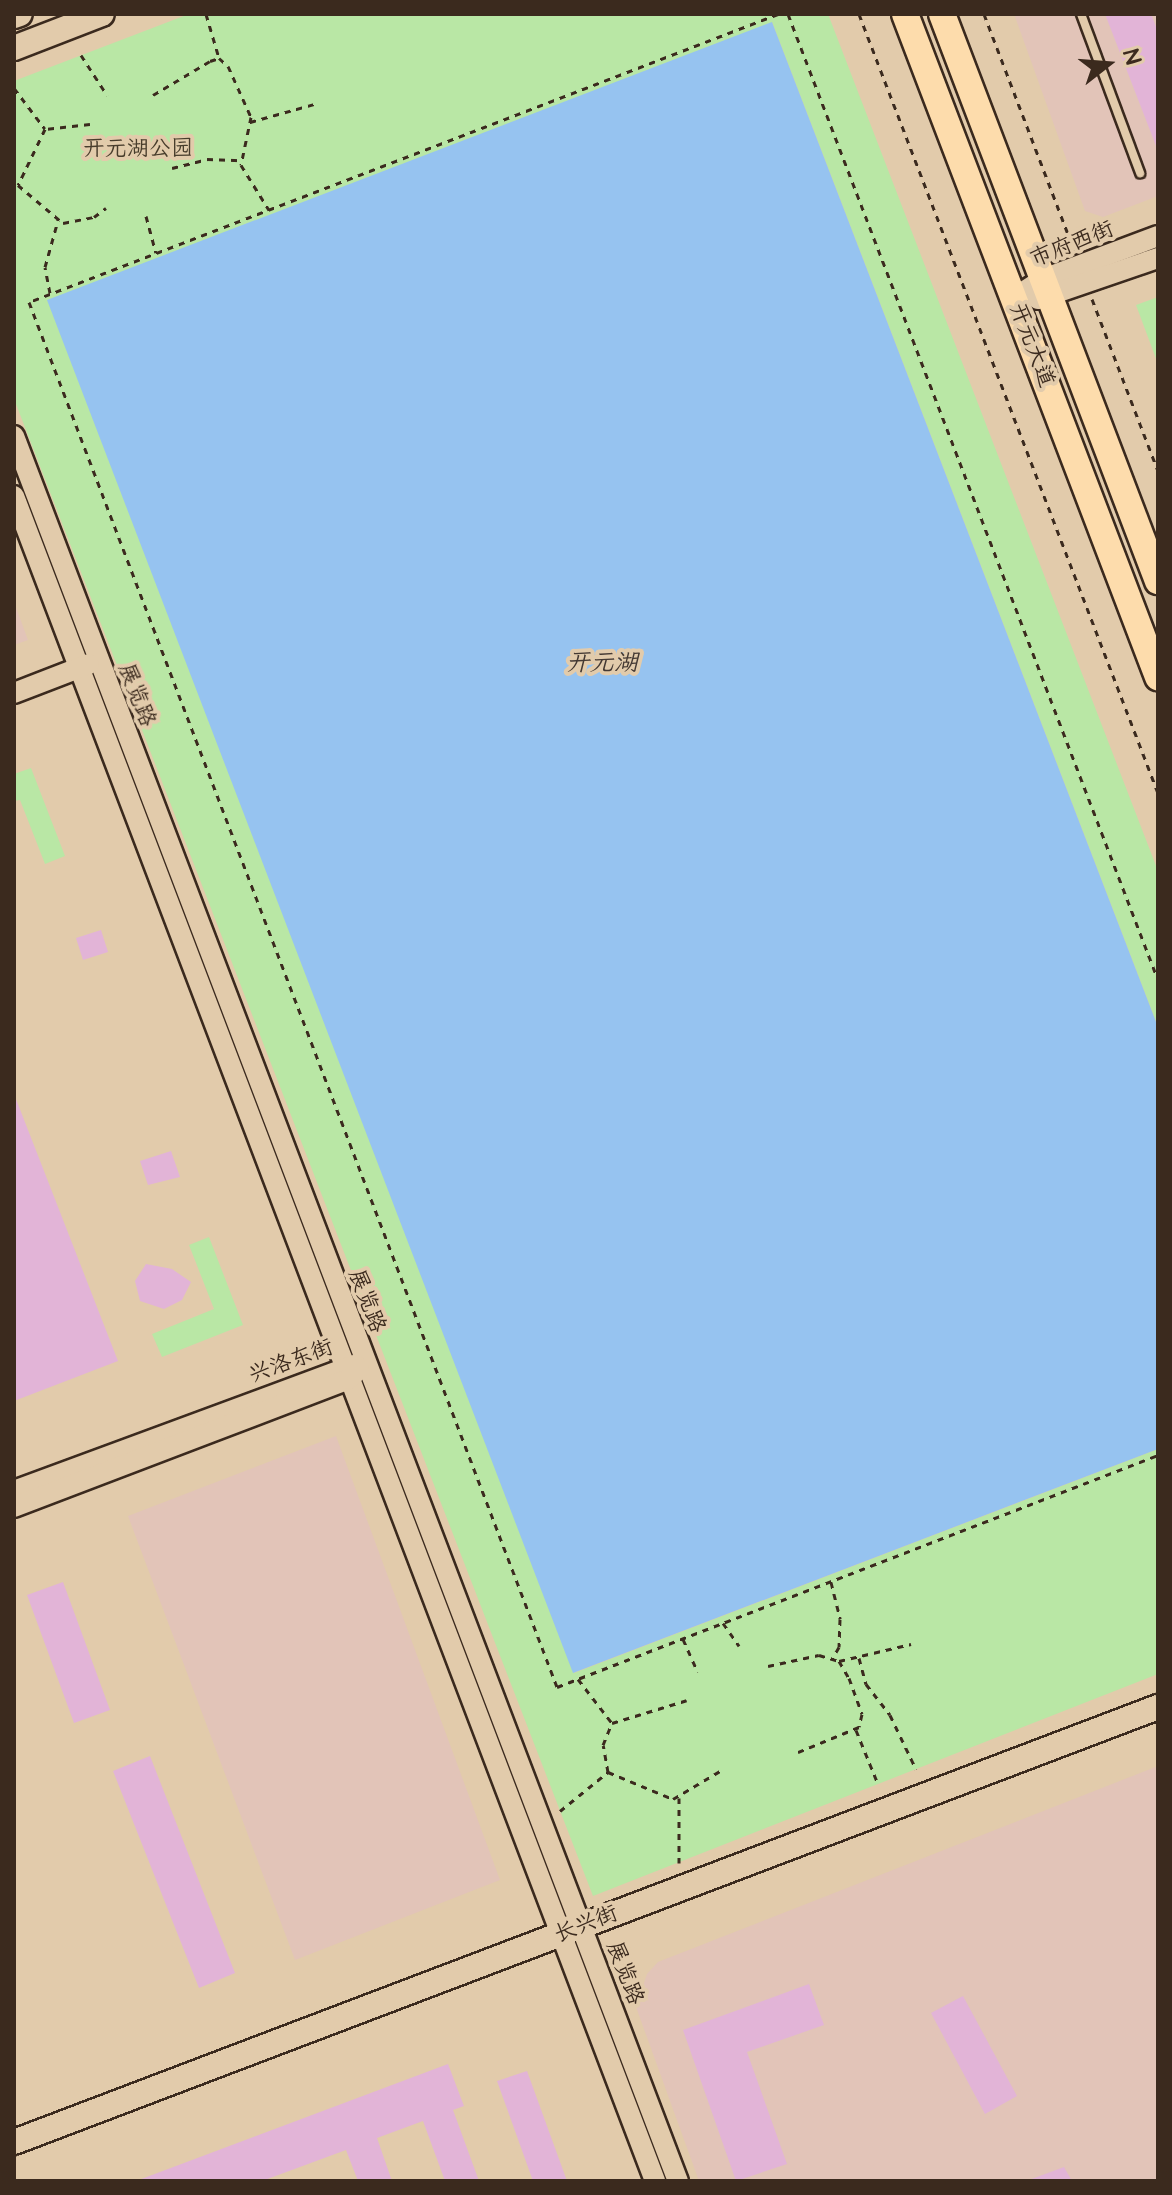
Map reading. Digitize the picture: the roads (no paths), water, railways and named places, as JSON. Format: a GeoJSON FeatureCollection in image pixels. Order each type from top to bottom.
{"type":"FeatureCollection","features":[{"type":"Feature","properties":{"kind":"main road"},"geometry":{"type":"LineString","coordinates":[[14,16],[20,14]]}},
{"type":"Feature","properties":{"kind":"main road"},"geometry":{"type":"LineString","coordinates":[[14,48],[102,14]]}},
{"type":"Feature","properties":{"kind":"main road","name":"开元大道"},"geometry":{"type":"LineString","coordinates":[[905,14],[1158,677]]}},
{"type":"Feature","properties":{"kind":"main road","name":"开元大道"},"geometry":{"type":"LineString","coordinates":[[943,14],[1157,575]]}},
{"type":"Feature","properties":{"kind":"main road","name":"长兴街"},"geometry":{"type":"LineString","coordinates":[[14,2158],[1158,1707]]}},
{"type":"Feature","properties":{"kind":"main road","name":"长兴街"},"geometry":{"type":"LineString","coordinates":[[14,2142],[1158,1724]]}},
{"type":"Feature","properties":{"kind":"street","name":"市府西街"},"geometry":{"type":"LineString","coordinates":[[1014,298],[1083,275],[1158,236]]}},
{"type":"Feature","properties":{"kind":"street","name":"市府西街"},"geometry":{"type":"LineString","coordinates":[[1083,275],[1158,258]]}},
{"type":"Feature","properties":{"kind":"street","name":"展览路"},"geometry":{"type":"LineString","coordinates":[[14,436],[365,1364],[575,1937],[655,2181]]}},
{"type":"Feature","properties":{"kind":"street","name":"展览路"},"geometry":{"type":"LineString","coordinates":[[14,496],[346,1372],[575,1937],[678,2181]]}},
{"type":"Feature","properties":{"kind":"street"},"geometry":{"type":"LineString","coordinates":[[14,693],[96,653]]}},
{"type":"Feature","properties":{"kind":"street"},"geometry":{"type":"LineString","coordinates":[[14,678],[76,661]]}},
{"type":"Feature","properties":{"kind":"street","name":"兴洛东街"},"geometry":{"type":"LineString","coordinates":[[14,1507],[365,1364]]}},
{"type":"Feature","properties":{"kind":"street","name":"兴洛东街"},"geometry":{"type":"LineString","coordinates":[[14,1491],[346,1372]]}},
{"type":"Feature","properties":{"kind":"lane"},"geometry":{"type":"LineString","coordinates":[[1081,14],[1140,173]]}},
{"type":"Feature","properties":{"kind":"water","name":"开元湖"},"geometry":{"type":"Polygon","coordinates":[[[772,22],[1158,1027],[1158,1449],[573,1673],[47,300],[772,22]]]}},
{"type":"Feature","properties":{"kind":"park label","name":"开元湖公园"},"geometry":{"type":"Point","coordinates":[138,149]}}]}
